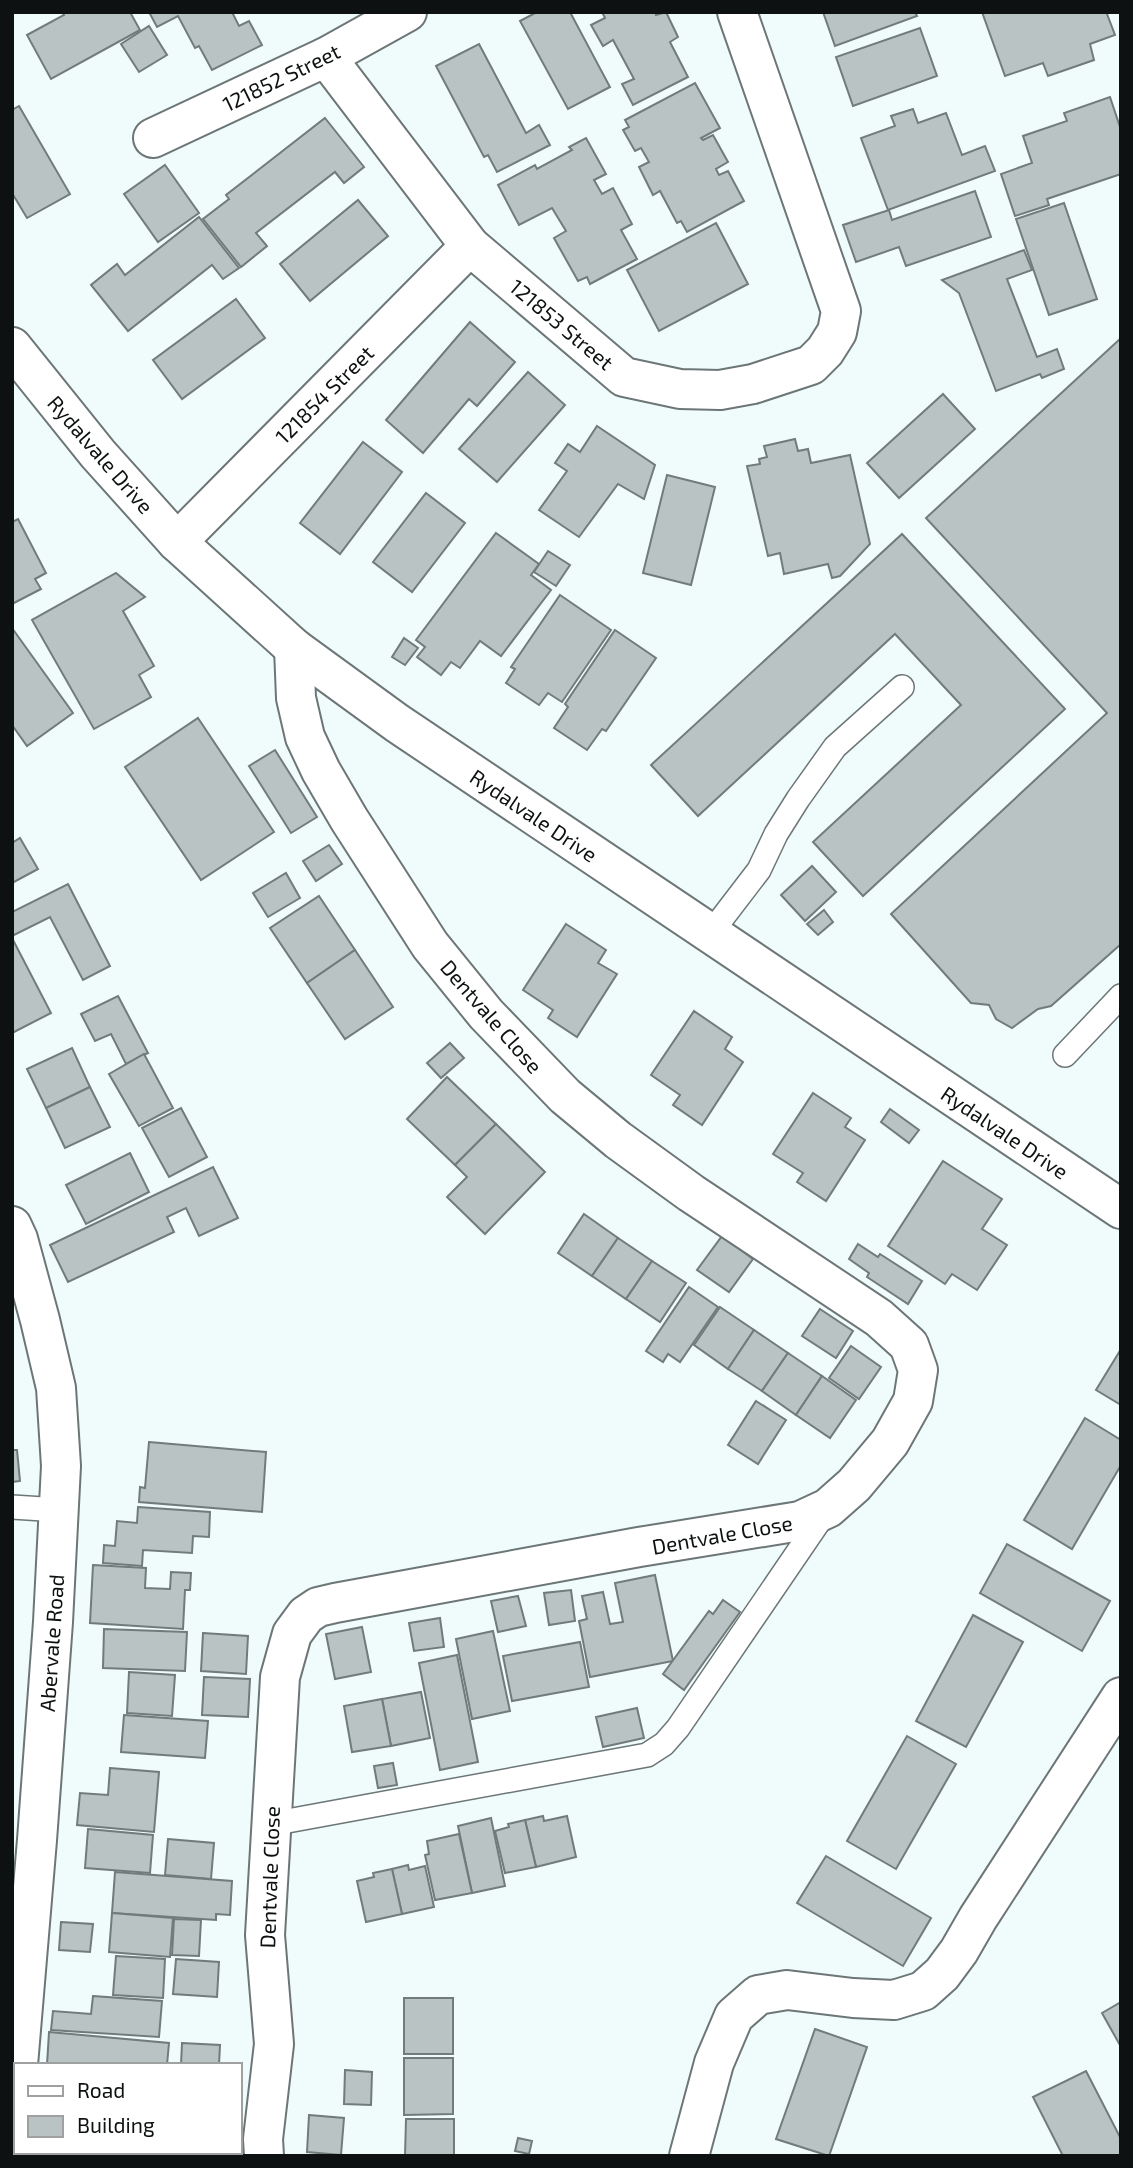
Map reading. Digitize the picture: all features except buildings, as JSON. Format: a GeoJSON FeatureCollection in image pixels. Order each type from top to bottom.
{"type":"FeatureCollection","features":[{"type":"Feature","properties":{"kind":"street","name":"121852 Street"},"geometry":{"type":"LineString","coordinates":[[153,138],[326,57],[407,12]]}},
{"type":"Feature","properties":{"kind":"street","name":"121853 Street"},"geometry":{"type":"LineString","coordinates":[[326,57],[470,246],[624,377],[680,389],[720,390],[753,384],[811,365],[825,351],[837,332],[841,311],[737,12]]}},
{"type":"Feature","properties":{"kind":"street","name":"121854 Street"},"geometry":{"type":"LineString","coordinates":[[177,542],[470,246]]}},
{"type":"Feature","properties":{"kind":"street","name":"Rydalvale Drive"},"geometry":{"type":"LineString","coordinates":[[12,346],[98,454],[177,542],[294,648],[397,723],[1121,1209]]}},
{"type":"Feature","properties":{"kind":"street","name":"Dentvale Close"},"geometry":{"type":"LineString","coordinates":[[264,2156],[262,2139],[274,2044],[265,1935],[280,1677],[292,1634],[306,1615],[318,1607],[800,1521],[828,1508],[854,1485],[890,1442],[913,1401],[918,1370],[909,1345],[879,1318],[691,1193],[618,1140],[565,1096],[486,1014],[430,945],[321,771],[304,737],[296,698],[294,648]]}},
{"type":"Feature","properties":{"kind":"street","name":"Abervale Road"},"geometry":{"type":"LineString","coordinates":[[12,1226],[18,1239],[56,1388],[61,1466],[25,1840],[16,2063]]}},
{"type":"Feature","properties":{"kind":"street"},"geometry":{"type":"LineString","coordinates":[[689,2156],[714,2063],[734,2016],[758,1995],[787,1990],[894,2000],[923,1992],[942,1975],[959,1951],[1121,1697]]}},
{"type":"Feature","properties":{"kind":"street","name":"Abervale Road"},"geometry":{"type":"LineString","coordinates":[[12,2128],[14,2096]]}},
{"type":"Feature","properties":{"kind":"lane"},"geometry":{"type":"LineString","coordinates":[[710,934],[759,870],[776,834],[835,747],[902,687]]}},
{"type":"Feature","properties":{"kind":"lane"},"geometry":{"type":"LineString","coordinates":[[1065,1055],[1121,996]]}},
{"type":"Feature","properties":{"kind":"lane"},"geometry":{"type":"LineString","coordinates":[[12,1507],[58,1510]]}},
{"type":"Feature","properties":{"kind":"lane"},"geometry":{"type":"LineString","coordinates":[[271,1825],[647,1755],[663,1744],[678,1728],[828,1508]]}}]}
